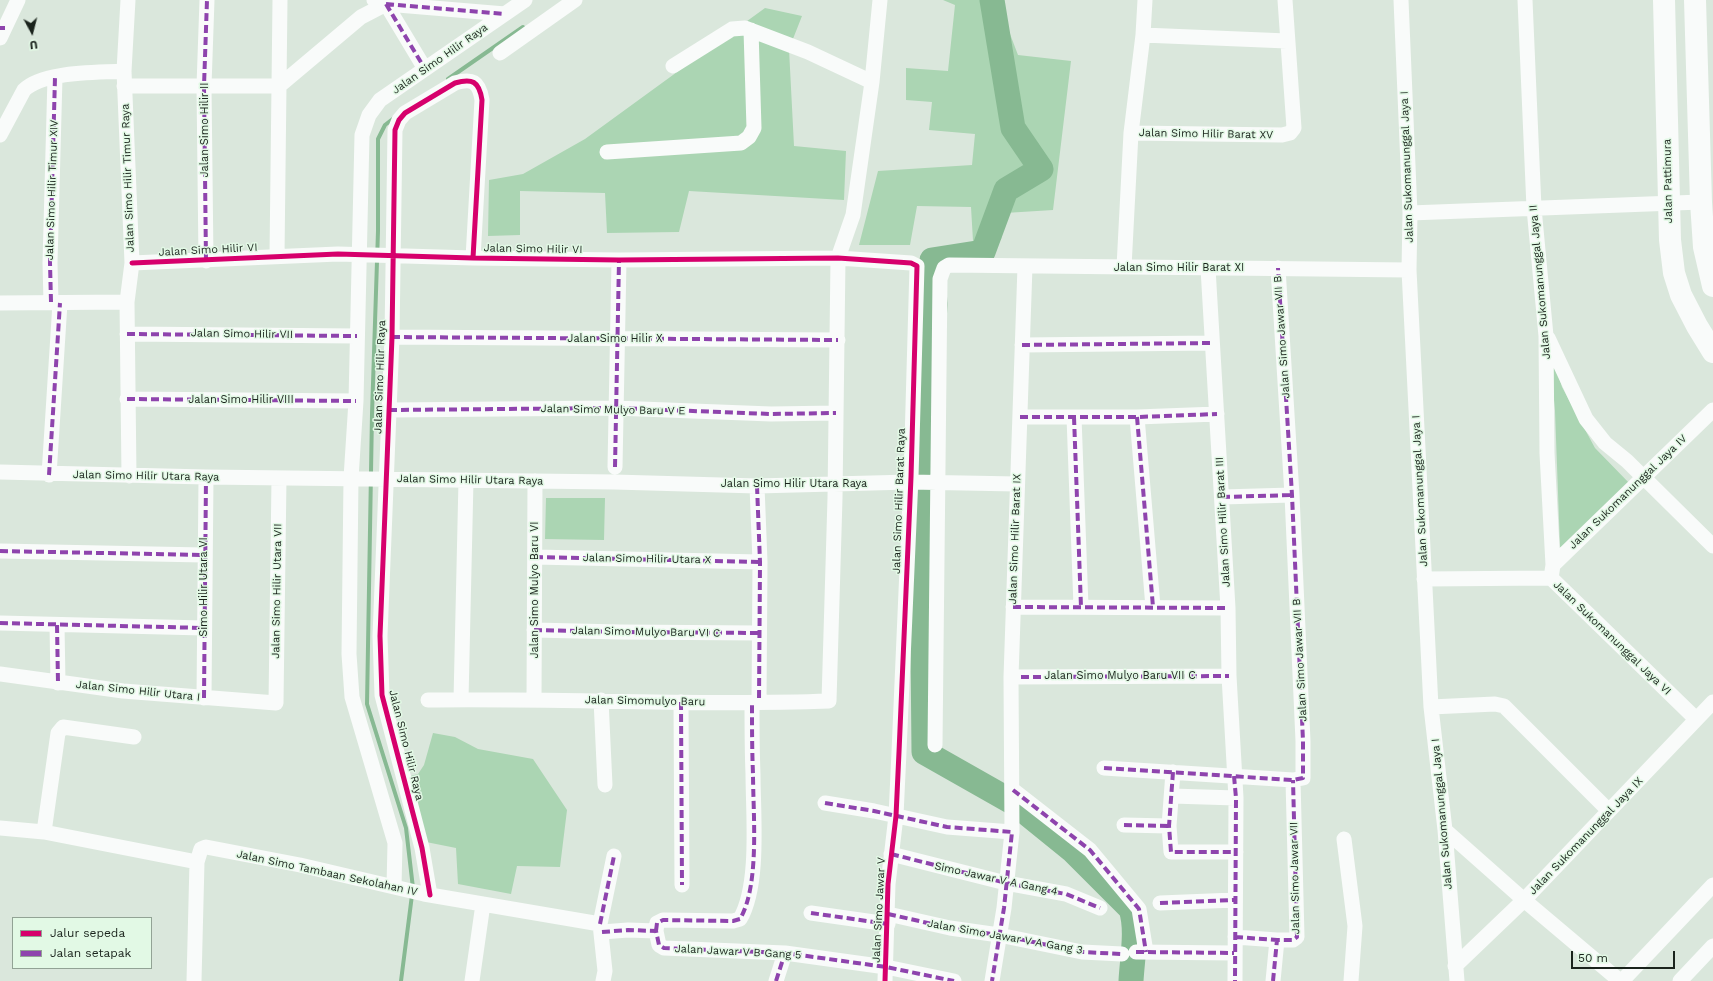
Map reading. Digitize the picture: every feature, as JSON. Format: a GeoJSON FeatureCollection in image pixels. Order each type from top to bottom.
{"type":"FeatureCollection","features":[{"type":"Feature","properties":{"kind":"main road","name":"Jalan Pattimura"},"geometry":{"type":"LineString","coordinates":[[1664,0],[1670,240],[1674,273],[1689,311],[1713,352]]}},
{"type":"Feature","properties":{"kind":"main road"},"geometry":{"type":"LineString","coordinates":[[1695,0],[1701,202],[1704,247],[1713,286]]}},
{"type":"Feature","properties":{"kind":"street"},"geometry":{"type":"LineString","coordinates":[[2,31],[18,0]]}},
{"type":"Feature","properties":{"kind":"street","name":"Jalan Simo Hilir Timur Raya"},"geometry":{"type":"LineString","coordinates":[[128,0],[124,78],[132,263],[127,302],[129,476]]}},
{"type":"Feature","properties":{"kind":"street","name":"Jalan Simo Hilir II"},"geometry":{"type":"LineString","coordinates":[[206,261],[204,86],[207,0]]}},
{"type":"Feature","properties":{"kind":"street"},"geometry":{"type":"LineString","coordinates":[[277,256],[280,0]]}},
{"type":"Feature","properties":{"kind":"street","name":"Jalan Simo Hilir Raya"},"geometry":{"type":"LineString","coordinates":[[427,894],[422,848],[382,695],[380,636],[368,479],[356,401],[357,336],[363,255],[362,135],[369,115],[380,100],[525,0]]}},
{"type":"Feature","properties":{"kind":"street"},"geometry":{"type":"LineString","coordinates":[[500,53],[575,0]]}},
{"type":"Feature","properties":{"kind":"street"},"geometry":{"type":"LineString","coordinates":[[835,485],[838,258],[847,237],[853,215],[872,82],[880,0]]}},
{"type":"Feature","properties":{"kind":"street"},"geometry":{"type":"LineString","coordinates":[[1124,267],[1131,133],[1143,35],[1145,0]]}},
{"type":"Feature","properties":{"kind":"street","name":"Jalan Simo Hilir Barat XV"},"geometry":{"type":"LineString","coordinates":[[1131,133],[1282,135],[1290,133],[1294,128],[1285,0]]}},
{"type":"Feature","properties":{"kind":"street","name":"Jalan Sukomanunggal Jaya I"},"geometry":{"type":"LineString","coordinates":[[1401,0],[1410,213],[1409,270],[1431,707],[1445,830],[1457,981]]}},
{"type":"Feature","properties":{"kind":"street","name":"Jalan Sukomanunggal Jaya II"},"geometry":{"type":"LineString","coordinates":[[1525,0],[1534,208],[1546,336],[1547,453],[1552,571]]}},
{"type":"Feature","properties":{"kind":"street"},"geometry":{"type":"LineString","coordinates":[[380,2],[424,69]]}},
{"type":"Feature","properties":{"kind":"street"},"geometry":{"type":"LineString","coordinates":[[0,135],[27,87],[35,82],[55,77],[124,78],[204,86],[279,86],[380,2],[505,14]]}},
{"type":"Feature","properties":{"kind":"street"},"geometry":{"type":"LineString","coordinates":[[673,66],[732,29],[745,28],[808,52],[872,82]]}},
{"type":"Feature","properties":{"kind":"street"},"geometry":{"type":"LineString","coordinates":[[607,152],[740,143],[749,137],[754,128],[751,30]]}},
{"type":"Feature","properties":{"kind":"street"},"geometry":{"type":"LineString","coordinates":[[1143,35],[1287,41]]}},
{"type":"Feature","properties":{"kind":"street","name":"Jalan Simo Hilir Timur XIV"},"geometry":{"type":"LineString","coordinates":[[49,474],[55,302],[50,263],[55,77]]}},
{"type":"Feature","properties":{"kind":"street","name":"Jalan Simo Hilir Raya"},"geometry":{"type":"LineString","coordinates":[[398,888],[395,843],[352,697],[349,654],[368,479],[389,410],[392,337],[389,255],[395,130],[399,120],[405,113],[455,83],[471,80],[477,84],[482,100],[474,258]]}},
{"type":"Feature","properties":{"kind":"street"},"geometry":{"type":"LineString","coordinates":[[1410,213],[1669,202],[1701,202]]}},
{"type":"Feature","properties":{"kind":"street","name":"Jalan Simo Hilir VI"},"geometry":{"type":"LineString","coordinates":[[132,263],[206,261],[277,256],[363,255],[620,260],[838,258]]}},
{"type":"Feature","properties":{"kind":"street","name":"Jalan Simo Hilir Barat Raya"},"geometry":{"type":"LineString","coordinates":[[838,258],[911,263],[917,266],[914,483],[896,816]]}},
{"type":"Feature","properties":{"kind":"street"},"geometry":{"type":"LineString","coordinates":[[615,467],[615,408],[620,260]]}},
{"type":"Feature","properties":{"kind":"street","name":"Jalan Simo Hilir Barat XI"},"geometry":{"type":"LineString","coordinates":[[936,482],[940,279],[944,268],[949,265],[1409,270]]}},
{"type":"Feature","properties":{"kind":"street","name":"Jalan Simo Hilir Barat IX"},"geometry":{"type":"LineString","coordinates":[[992,981],[1012,832],[1011,676],[1025,266]]}},
{"type":"Feature","properties":{"kind":"street","name":"Jalan Simo Hilir Barat III"},"geometry":{"type":"LineString","coordinates":[[1208,268],[1228,608],[1229,676],[1234,776]]}},
{"type":"Feature","properties":{"kind":"street","name":"Jalan Simo Jawar VII B"},"geometry":{"type":"LineString","coordinates":[[1278,268],[1292,495],[1304,776],[1303,778],[1293,780]]}},
{"type":"Feature","properties":{"kind":"street"},"geometry":{"type":"LineString","coordinates":[[0,302],[127,302]]}},
{"type":"Feature","properties":{"kind":"street","name":"Jalan Simo Hilir VII"},"geometry":{"type":"LineString","coordinates":[[127,334],[357,336]]}},
{"type":"Feature","properties":{"kind":"street"},"geometry":{"type":"LineString","coordinates":[[1546,336],[1586,419],[1605,443],[1644,478],[1713,546]]}},
{"type":"Feature","properties":{"kind":"street","name":"Jalan Simo Hilir X"},"geometry":{"type":"LineString","coordinates":[[392,337],[617,340],[838,340]]}},
{"type":"Feature","properties":{"kind":"street"},"geometry":{"type":"LineString","coordinates":[[1022,345],[1212,343]]}},
{"type":"Feature","properties":{"kind":"street","name":"Jalan Simo Hilir VIII"},"geometry":{"type":"LineString","coordinates":[[127,399],[356,401]]}},
{"type":"Feature","properties":{"kind":"street","name":"Jalan Simo Mulyo Baru V E"},"geometry":{"type":"LineString","coordinates":[[389,410],[615,408],[771,414],[836,413]]}},
{"type":"Feature","properties":{"kind":"street","name":"Jalan Sukomanunggal Jaya IV"},"geometry":{"type":"LineString","coordinates":[[1552,571],[1713,410]]}},
{"type":"Feature","properties":{"kind":"street"},"geometry":{"type":"LineString","coordinates":[[1020,417],[1137,417],[1217,414]]}},
{"type":"Feature","properties":{"kind":"street"},"geometry":{"type":"LineString","coordinates":[[1074,417],[1081,607]]}},
{"type":"Feature","properties":{"kind":"street"},"geometry":{"type":"LineString","coordinates":[[1137,417],[1153,607]]}},
{"type":"Feature","properties":{"kind":"street","name":"Jalan Simo Hilir Utara Raya"},"geometry":{"type":"LineString","coordinates":[[0,472],[129,476],[535,481],[757,486],[936,482],[1017,484]]}},
{"type":"Feature","properties":{"kind":"street","name":"Simo Hilir Utara VI"},"geometry":{"type":"LineString","coordinates":[[204,698],[204,555],[206,477]]}},
{"type":"Feature","properties":{"kind":"street","name":"Jalan Simo Hilir Utara VII"},"geometry":{"type":"LineString","coordinates":[[276,703],[279,478]]}},
{"type":"Feature","properties":{"kind":"street"},"geometry":{"type":"LineString","coordinates":[[461,700],[466,480]]}},
{"type":"Feature","properties":{"kind":"street","name":"Jalan Simo Mulyo Baru VI"},"geometry":{"type":"LineString","coordinates":[[534,699],[535,481]]}},
{"type":"Feature","properties":{"kind":"street"},"geometry":{"type":"LineString","coordinates":[[935,745],[936,482]]}},
{"type":"Feature","properties":{"kind":"street","name":"Jalan Simomulyo Baru"},"geometry":{"type":"LineString","coordinates":[[428,700],[534,699],[681,702],[828,701],[835,485]]}},
{"type":"Feature","properties":{"kind":"street"},"geometry":{"type":"LineString","coordinates":[[601,928],[656,931],[657,923],[663,920],[733,921],[740,919],[744,914],[749,895],[755,843],[756,702],[760,562],[757,486]]}},
{"type":"Feature","properties":{"kind":"street"},"geometry":{"type":"LineString","coordinates":[[1222,497],[1292,495]]}},
{"type":"Feature","properties":{"kind":"street"},"geometry":{"type":"LineString","coordinates":[[0,551],[204,555]]}},
{"type":"Feature","properties":{"kind":"street","name":"Jalan Simo Hilir Utara X"},"geometry":{"type":"LineString","coordinates":[[535,557],[760,562]]}},
{"type":"Feature","properties":{"kind":"street","name":"Jalan Sukomanunggal Jaya VI"},"geometry":{"type":"LineString","coordinates":[[1424,579],[1552,571],[1696,720]]}},
{"type":"Feature","properties":{"kind":"street"},"geometry":{"type":"LineString","coordinates":[[1013,607],[1228,608]]}},
{"type":"Feature","properties":{"kind":"street"},"geometry":{"type":"LineString","coordinates":[[0,623],[204,628]]}},
{"type":"Feature","properties":{"kind":"street"},"geometry":{"type":"LineString","coordinates":[[57,625],[58,683]]}},
{"type":"Feature","properties":{"kind":"street","name":"Jalan Simo Mulyo Baru VI C"},"geometry":{"type":"LineString","coordinates":[[534,630],[758,633]]}},
{"type":"Feature","properties":{"kind":"street","name":"Jalan Simo Hilir Utara I"},"geometry":{"type":"LineString","coordinates":[[0,674],[58,683],[204,698],[276,703]]}},
{"type":"Feature","properties":{"kind":"street","name":"Jalan Simo Mulyo Baru VII C"},"geometry":{"type":"LineString","coordinates":[[1011,676],[1229,676]]}},
{"type":"Feature","properties":{"kind":"street"},"geometry":{"type":"LineString","coordinates":[[601,700],[605,785]]}},
{"type":"Feature","properties":{"kind":"street"},"geometry":{"type":"LineString","coordinates":[[681,702],[682,886]]}},
{"type":"Feature","properties":{"kind":"street","name":"Jalan Sukomanunggal Jaya IX"},"geometry":{"type":"LineString","coordinates":[[1455,966],[1524,900],[1713,702]]}},
{"type":"Feature","properties":{"kind":"street"},"geometry":{"type":"LineString","coordinates":[[1431,707],[1495,704],[1504,706],[1610,811]]}},
{"type":"Feature","properties":{"kind":"street"},"geometry":{"type":"LineString","coordinates":[[44,832],[58,733],[60,729],[63,727],[134,737]]}},
{"type":"Feature","properties":{"kind":"street"},"geometry":{"type":"LineString","coordinates":[[1104,768],[1293,780]]}},
{"type":"Feature","properties":{"kind":"street"},"geometry":{"type":"LineString","coordinates":[[1173,772],[1169,826],[1172,852],[1236,852]]}},
{"type":"Feature","properties":{"kind":"street"},"geometry":{"type":"LineString","coordinates":[[1234,776],[1236,798],[1235,981]]}},
{"type":"Feature","properties":{"kind":"street","name":"Jalan Simo Jawar VII"},"geometry":{"type":"LineString","coordinates":[[1273,981],[1277,940],[1293,940],[1297,937],[1293,780]]}},
{"type":"Feature","properties":{"kind":"street"},"geometry":{"type":"LineString","coordinates":[[1172,796],[1236,798]]}},
{"type":"Feature","properties":{"kind":"street"},"geometry":{"type":"LineString","coordinates":[[1012,800],[1090,850],[1139,909],[1135,952]]}},
{"type":"Feature","properties":{"kind":"street"},"geometry":{"type":"LineString","coordinates":[[825,803],[947,827],[1012,832]]}},
{"type":"Feature","properties":{"kind":"street","name":"Jalan Simo Jawar V"},"geometry":{"type":"LineString","coordinates":[[886,974],[891,854],[896,816]]}},
{"type":"Feature","properties":{"kind":"street"},"geometry":{"type":"LineString","coordinates":[[1124,825],[1169,826]]}},
{"type":"Feature","properties":{"kind":"street"},"geometry":{"type":"LineString","coordinates":[[0,828],[44,832],[197,862],[194,981]]}},
{"type":"Feature","properties":{"kind":"street"},"geometry":{"type":"LineString","coordinates":[[1445,830],[1524,900],[1621,981],[1713,885]]}},
{"type":"Feature","properties":{"kind":"street"},"geometry":{"type":"LineString","coordinates":[[1344,839],[1355,926],[1351,981]]}},
{"type":"Feature","properties":{"kind":"street","name":"Jalan Simo Tambaan Sekolahan IV"},"geometry":{"type":"LineString","coordinates":[[197,862],[201,849],[206,847],[300,865],[427,894],[601,928]]}},
{"type":"Feature","properties":{"kind":"street","name":"Simo Jawar V A Gang 4"},"geometry":{"type":"LineString","coordinates":[[891,854],[1006,883],[1066,894],[1100,908]]}},
{"type":"Feature","properties":{"kind":"street"},"geometry":{"type":"LineString","coordinates":[[603,981],[604,971],[601,928],[614,856]]}},
{"type":"Feature","properties":{"kind":"street"},"geometry":{"type":"LineString","coordinates":[[1160,902],[1235,900]]}},
{"type":"Feature","properties":{"kind":"street"},"geometry":{"type":"LineString","coordinates":[[472,981],[483,904]]}},
{"type":"Feature","properties":{"kind":"street","name":"Jalan Simo Jawar V A Gang 3"},"geometry":{"type":"LineString","coordinates":[[811,913],[888,919],[999,935],[1082,952],[1234,953]]}},
{"type":"Feature","properties":{"kind":"street","name":"Jalan Jawar V B Gang 5"},"geometry":{"type":"LineString","coordinates":[[656,931],[659,945],[664,948],[785,953],[886,974],[954,981]]}},
{"type":"Feature","properties":{"kind":"street"},"geometry":{"type":"LineString","coordinates":[[1235,937],[1277,940]]}},
{"type":"Feature","properties":{"kind":"street"},"geometry":{"type":"LineString","coordinates":[[1680,981],[1713,946]]}},
{"type":"Feature","properties":{"kind":"street"},"geometry":{"type":"LineString","coordinates":[[776,981],[785,953]]}},
{"type":"Feature","properties":{"kind":"green space"},"geometry":{"type":"Polygon","coordinates":[[[943,0],[1004,0],[1002,13],[1018,55],[1071,61],[1053,210],[1005,213],[1001,240],[973,241],[971,207],[917,206],[910,245],[859,245],[878,171],[972,165],[975,134],[929,130],[932,102],[906,100],[906,68],[948,71],[955,5],[943,0]]]}},
{"type":"Feature","properties":{"kind":"green space"},"geometry":{"type":"Polygon","coordinates":[[[765,8],[802,16],[789,49],[794,146],[846,151],[844,200],[689,191],[679,232],[607,233],[605,193],[520,191],[520,235],[488,236],[489,180],[523,174],[585,139],[765,8]]]}},
{"type":"Feature","properties":{"kind":"green space"},"geometry":{"type":"Polygon","coordinates":[[[1555,364],[1562,387],[1595,448],[1632,486],[1567,550],[1560,547],[1555,411],[1551,367],[1555,364]]]}},
{"type":"Feature","properties":{"kind":"green space"},"geometry":{"type":"Polygon","coordinates":[[[546,498],[605,498],[604,540],[545,539],[546,498]]]}},
{"type":"Feature","properties":{"kind":"green space"},"geometry":{"type":"Polygon","coordinates":[[[433,733],[455,737],[478,749],[533,759],[567,810],[560,867],[517,866],[511,894],[458,884],[456,848],[421,841],[403,778],[418,774],[424,765],[433,733]]]}},
{"type":"Feature","properties":{"kind":"waterway"},"geometry":{"type":"LineString","coordinates":[[992,0],[1013,128],[1041,169],[1006,190],[983,252],[932,260],[935,304],[922,548],[924,752],[1014,803],[1072,850],[1131,909],[1134,926],[1131,981]]}},
{"type":"Feature","properties":{"kind":"waterway"},"geometry":{"type":"LineString","coordinates":[[448,79],[523,27]]}},
{"type":"Feature","properties":{"kind":"waterway"},"geometry":{"type":"LineString","coordinates":[[394,118],[385,125],[378,139],[378,231],[372,414],[367,704],[406,828],[413,888]]}},
{"type":"Feature","properties":{"kind":"waterway"},"geometry":{"type":"LineString","coordinates":[[401,981],[412,895]]}},
{"type":"Feature","properties":{"kind":"marked path"},"geometry":{"type":"LineString","coordinates":[[206,261],[204,86],[207,0]]}},
{"type":"Feature","properties":{"kind":"marked path"},"geometry":{"type":"LineString","coordinates":[[386,4],[505,14]]}},
{"type":"Feature","properties":{"kind":"marked path"},"geometry":{"type":"LineString","coordinates":[[386,4],[425,69]]}},
{"type":"Feature","properties":{"kind":"marked path"},"geometry":{"type":"LineString","coordinates":[[0,28],[5,28]]}},
{"type":"Feature","properties":{"kind":"marked path"},"geometry":{"type":"LineString","coordinates":[[51,302],[50,263],[55,77]]}},
{"type":"Feature","properties":{"kind":"marked path"},"geometry":{"type":"LineString","coordinates":[[615,467],[619,260]]}},
{"type":"Feature","properties":{"kind":"marked path"},"geometry":{"type":"LineString","coordinates":[[1104,768],[1293,780],[1303,778],[1303,741],[1292,495],[1278,268]]}},
{"type":"Feature","properties":{"kind":"marked path"},"geometry":{"type":"LineString","coordinates":[[49,475],[60,303]]}},
{"type":"Feature","properties":{"kind":"marked path"},"geometry":{"type":"LineString","coordinates":[[127,334],[357,336]]}},
{"type":"Feature","properties":{"kind":"marked path"},"geometry":{"type":"LineString","coordinates":[[392,337],[838,340]]}},
{"type":"Feature","properties":{"kind":"marked path"},"geometry":{"type":"LineString","coordinates":[[1022,345],[1212,343]]}},
{"type":"Feature","properties":{"kind":"marked path"},"geometry":{"type":"LineString","coordinates":[[127,399],[356,401]]}},
{"type":"Feature","properties":{"kind":"marked path"},"geometry":{"type":"LineString","coordinates":[[389,410],[615,408],[771,414],[836,413]]}},
{"type":"Feature","properties":{"kind":"marked path"},"geometry":{"type":"LineString","coordinates":[[1020,417],[1137,417],[1217,414]]}},
{"type":"Feature","properties":{"kind":"marked path"},"geometry":{"type":"LineString","coordinates":[[1074,417],[1081,607]]}},
{"type":"Feature","properties":{"kind":"marked path"},"geometry":{"type":"LineString","coordinates":[[1137,417],[1153,607]]}},
{"type":"Feature","properties":{"kind":"marked path"},"geometry":{"type":"LineString","coordinates":[[204,698],[206,477]]}},
{"type":"Feature","properties":{"kind":"marked path"},"geometry":{"type":"LineString","coordinates":[[757,486],[760,562],[759,702]]}},
{"type":"Feature","properties":{"kind":"marked path"},"geometry":{"type":"LineString","coordinates":[[1222,497],[1292,495]]}},
{"type":"Feature","properties":{"kind":"marked path"},"geometry":{"type":"LineString","coordinates":[[0,551],[204,555]]}},
{"type":"Feature","properties":{"kind":"marked path"},"geometry":{"type":"LineString","coordinates":[[535,557],[760,562]]}},
{"type":"Feature","properties":{"kind":"marked path"},"geometry":{"type":"LineString","coordinates":[[1013,607],[1228,608]]}},
{"type":"Feature","properties":{"kind":"marked path"},"geometry":{"type":"LineString","coordinates":[[0,623],[204,628]]}},
{"type":"Feature","properties":{"kind":"marked path"},"geometry":{"type":"LineString","coordinates":[[57,625],[58,683]]}},
{"type":"Feature","properties":{"kind":"marked path"},"geometry":{"type":"LineString","coordinates":[[534,630],[758,633]]}},
{"type":"Feature","properties":{"kind":"marked path"},"geometry":{"type":"LineString","coordinates":[[1021,677],[1229,676]]}},
{"type":"Feature","properties":{"kind":"marked path"},"geometry":{"type":"LineString","coordinates":[[681,702],[682,885]]}},
{"type":"Feature","properties":{"kind":"marked path"},"geometry":{"type":"LineString","coordinates":[[656,931],[657,923],[663,920],[733,921],[740,919],[746,905],[753,868],[754,848],[752,703]]}},
{"type":"Feature","properties":{"kind":"marked path"},"geometry":{"type":"LineString","coordinates":[[1173,772],[1169,826],[1171,852],[1236,852]]}},
{"type":"Feature","properties":{"kind":"marked path"},"geometry":{"type":"LineString","coordinates":[[1234,776],[1236,798],[1235,981]]}},
{"type":"Feature","properties":{"kind":"marked path"},"geometry":{"type":"LineString","coordinates":[[1273,981],[1277,940],[1293,940],[1297,937],[1293,780]]}},
{"type":"Feature","properties":{"kind":"marked path"},"geometry":{"type":"LineString","coordinates":[[1013,790],[1090,850],[1139,909],[1146,952]]}},
{"type":"Feature","properties":{"kind":"marked path"},"geometry":{"type":"LineString","coordinates":[[825,803],[874,811],[947,827],[1012,832],[1004,908],[992,981]]}},
{"type":"Feature","properties":{"kind":"marked path"},"geometry":{"type":"LineString","coordinates":[[1124,825],[1169,826]]}},
{"type":"Feature","properties":{"kind":"marked path"},"geometry":{"type":"LineString","coordinates":[[891,854],[1006,883],[1066,894],[1100,908]]}},
{"type":"Feature","properties":{"kind":"marked path"},"geometry":{"type":"LineString","coordinates":[[600,924],[614,856]]}},
{"type":"Feature","properties":{"kind":"marked path"},"geometry":{"type":"LineString","coordinates":[[1160,903],[1235,900]]}},
{"type":"Feature","properties":{"kind":"marked path"},"geometry":{"type":"LineString","coordinates":[[811,913],[888,924]]}},
{"type":"Feature","properties":{"kind":"marked path"},"geometry":{"type":"LineString","coordinates":[[888,914],[950,928],[999,935],[1082,952],[1122,954]]}},
{"type":"Feature","properties":{"kind":"marked path"},"geometry":{"type":"LineString","coordinates":[[602,932],[628,930],[656,931],[659,945],[664,948],[785,953],[886,967],[954,981]]}},
{"type":"Feature","properties":{"kind":"marked path"},"geometry":{"type":"LineString","coordinates":[[1235,937],[1277,940]]}},
{"type":"Feature","properties":{"kind":"marked path"},"geometry":{"type":"LineString","coordinates":[[1136,952],[1234,953]]}},
{"type":"Feature","properties":{"kind":"marked path"},"geometry":{"type":"LineString","coordinates":[[776,981],[785,953]]}},
{"type":"Feature","properties":{"kind":"cycle path"},"geometry":{"type":"LineString","coordinates":[[430,895],[422,848],[382,695],[380,636],[392,337],[395,130],[399,120],[405,113],[455,83],[466,81],[474,82],[477,85],[482,100],[473,258]]}},
{"type":"Feature","properties":{"kind":"cycle path"},"geometry":{"type":"LineString","coordinates":[[132,263],[338,254],[619,260],[838,258],[911,263],[917,266],[911,477],[899,752],[896,816],[888,884],[885,981]]}}]}
